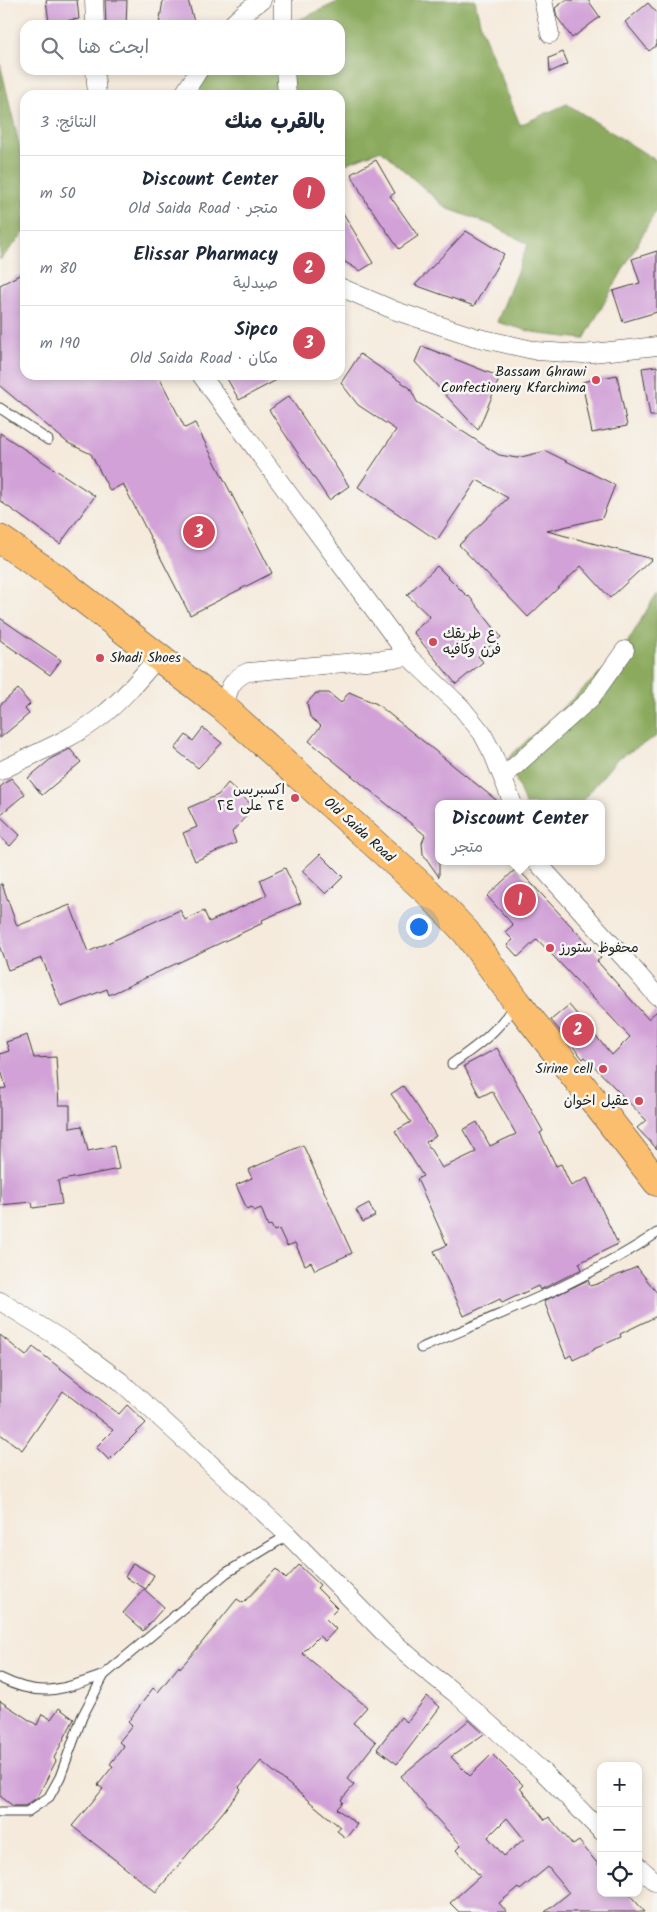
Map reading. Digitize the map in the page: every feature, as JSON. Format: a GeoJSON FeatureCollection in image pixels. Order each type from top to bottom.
{"type":"FeatureCollection","features":[{"type":"Feature","properties":{"kind":"highway","name":"Old Saida Road"},"geometry":{"type":"LineString","coordinates":[[0,539],[59,580],[224,708],[427,892],[466,932],[517,1002],[657,1182]]}},
{"type":"Feature","properties":{"kind":"street"},"geometry":{"type":"LineString","coordinates":[[94,0],[95,20]]}},
{"type":"Feature","properties":{"kind":"street"},"geometry":{"type":"LineString","coordinates":[[236,20],[262,0]]}},
{"type":"Feature","properties":{"kind":"street"},"geometry":{"type":"LineString","coordinates":[[283,0],[283,20]]}},
{"type":"Feature","properties":{"kind":"street"},"geometry":{"type":"LineString","coordinates":[[543,0],[550,34]]}},
{"type":"Feature","properties":{"kind":"street"},"geometry":{"type":"LineString","coordinates":[[95,75],[97,90]]}},
{"type":"Feature","properties":{"kind":"street"},"geometry":{"type":"LineString","coordinates":[[186,90],[196,75]]}},
{"type":"Feature","properties":{"kind":"street"},"geometry":{"type":"LineString","coordinates":[[285,75],[286,90]]}},
{"type":"Feature","properties":{"kind":"street"},"geometry":{"type":"LineString","coordinates":[[345,286],[396,311],[476,338],[537,351],[583,354],[657,346]]}},
{"type":"Feature","properties":{"kind":"street"},"geometry":{"type":"LineString","coordinates":[[205,380],[409,657],[461,707],[482,733],[511,800]]}},
{"type":"Feature","properties":{"kind":"street"},"geometry":{"type":"LineString","coordinates":[[502,777],[591,698],[625,650]]}},
{"type":"Feature","properties":{"kind":"street"},"geometry":{"type":"LineString","coordinates":[[0,771],[72,735],[101,716],[130,691],[159,656]]}},
{"type":"Feature","properties":{"kind":"street"},"geometry":{"type":"LineString","coordinates":[[224,708],[229,686],[248,672],[409,657]]}},
{"type":"Feature","properties":{"kind":"street"},"geometry":{"type":"LineString","coordinates":[[540,865],[657,996]]}},
{"type":"Feature","properties":{"kind":"street"},"geometry":{"type":"LineString","coordinates":[[0,1301],[74,1346],[120,1382],[288,1534],[390,1639],[499,1731],[597,1827]]}},
{"type":"Feature","properties":{"kind":"street"},"geometry":{"type":"LineString","coordinates":[[642,1870],[657,1883]]}},
{"type":"Feature","properties":{"kind":"lane"},"geometry":{"type":"LineString","coordinates":[[0,408],[48,440]]}},
{"type":"Feature","properties":{"kind":"lane"},"geometry":{"type":"LineString","coordinates":[[452,1064],[488,1038],[517,1002]]}},
{"type":"Feature","properties":{"kind":"lane"},"geometry":{"type":"LineString","coordinates":[[421,1348],[551,1292],[626,1254],[657,1233]]}},
{"type":"Feature","properties":{"kind":"lane"},"geometry":{"type":"LineString","coordinates":[[0,1678],[18,1687],[42,1691],[70,1686],[104,1675],[226,1574],[288,1534]]}},
{"type":"Feature","properties":{"kind":"lane"},"geometry":{"type":"LineString","coordinates":[[0,1812],[27,1812],[48,1796],[60,1777],[82,1717],[104,1675]]}},
{"type":"Feature","properties":{"kind":"green space"},"geometry":{"type":"Polygon","coordinates":[[[342,0],[475,0],[481,27],[520,125],[567,104],[657,161],[657,209],[584,339],[540,334],[497,322],[528,244],[492,225],[446,208],[381,150],[345,164],[345,90],[194,90],[203,75],[345,75],[345,20],[296,20],[342,0]]]}},
{"type":"Feature","properties":{"kind":"green space"},"geometry":{"type":"Polygon","coordinates":[[[0,63],[20,149],[20,238],[0,260],[0,63]]]}},
{"type":"Feature","properties":{"kind":"green space"},"geometry":{"type":"Polygon","coordinates":[[[657,593],[657,736],[617,759],[583,800],[524,800],[508,758],[620,655],[657,593]]]}},
{"type":"Feature","properties":{"kind":"building"},"geometry":{"type":"Polygon","coordinates":[[[46,0],[77,0],[79,19],[49,20],[46,0]]]}},
{"type":"Feature","properties":{"kind":"building"},"geometry":{"type":"Polygon","coordinates":[[[105,0],[127,0],[126,20],[106,20],[105,0]]]}},
{"type":"Feature","properties":{"kind":"building"},"geometry":{"type":"Polygon","coordinates":[[[163,0],[188,0],[194,20],[160,20],[163,0]]]}},
{"type":"Feature","properties":{"kind":"building"},"geometry":{"type":"Polygon","coordinates":[[[566,0],[588,0],[600,17],[572,38],[557,17],[555,8],[566,0]]]}},
{"type":"Feature","properties":{"kind":"building"},"geometry":{"type":"Polygon","coordinates":[[[648,3],[657,13],[657,45],[649,51],[625,22],[648,3]]]}},
{"type":"Feature","properties":{"kind":"building"},"geometry":{"type":"Polygon","coordinates":[[[563,52],[568,64],[550,72],[549,58],[563,52]]]}},
{"type":"Feature","properties":{"kind":"building"},"geometry":{"type":"Polygon","coordinates":[[[376,160],[395,193],[390,196],[418,236],[399,249],[369,207],[351,174],[376,160]]]}},
{"type":"Feature","properties":{"kind":"building"},"geometry":{"type":"Polygon","coordinates":[[[345,216],[373,263],[360,271],[345,262],[345,216]]]}},
{"type":"Feature","properties":{"kind":"building"},"geometry":{"type":"Polygon","coordinates":[[[466,231],[504,254],[474,306],[415,285],[466,231]]]}},
{"type":"Feature","properties":{"kind":"building"},"geometry":{"type":"Polygon","coordinates":[[[657,251],[657,312],[623,322],[613,291],[640,283],[632,259],[657,251]]]}},
{"type":"Feature","properties":{"kind":"building"},"geometry":{"type":"Polygon","coordinates":[[[20,275],[20,380],[161,380],[185,428],[195,423],[272,573],[190,615],[123,484],[110,491],[91,454],[68,443],[0,386],[0,285],[20,275]]]}},
{"type":"Feature","properties":{"kind":"building"},"geometry":{"type":"Polygon","coordinates":[[[422,346],[500,377],[478,430],[415,362],[422,346]]]}},
{"type":"Feature","properties":{"kind":"building"},"geometry":{"type":"Polygon","coordinates":[[[360,354],[410,388],[417,402],[499,455],[517,458],[546,451],[615,485],[602,518],[547,531],[652,559],[610,598],[581,566],[528,617],[459,545],[508,498],[477,480],[437,540],[358,487],[396,430],[358,405],[341,383],[345,380],[345,377],[360,354]]]}},
{"type":"Feature","properties":{"kind":"building"},"geometry":{"type":"Polygon","coordinates":[[[657,366],[657,416],[650,416],[642,368],[657,366]]]}},
{"type":"Feature","properties":{"kind":"building"},"geometry":{"type":"Polygon","coordinates":[[[617,375],[627,426],[592,433],[582,382],[617,375]]]}},
{"type":"Feature","properties":{"kind":"building"},"geometry":{"type":"Polygon","coordinates":[[[228,380],[277,380],[239,400],[228,380]]]}},
{"type":"Feature","properties":{"kind":"building"},"geometry":{"type":"Polygon","coordinates":[[[289,396],[349,486],[329,500],[269,410],[289,396]]]}},
{"type":"Feature","properties":{"kind":"building"},"geometry":{"type":"Polygon","coordinates":[[[0,433],[95,496],[60,544],[0,501],[0,433]]]}},
{"type":"Feature","properties":{"kind":"building"},"geometry":{"type":"Polygon","coordinates":[[[437,566],[469,596],[501,637],[478,656],[483,662],[456,684],[413,632],[430,617],[407,595],[437,566]]]}},
{"type":"Feature","properties":{"kind":"building"},"geometry":{"type":"Polygon","coordinates":[[[0,618],[61,660],[50,675],[0,640],[0,618]]]}},
{"type":"Feature","properties":{"kind":"building"},"geometry":{"type":"Polygon","coordinates":[[[18,689],[30,704],[25,709],[29,714],[0,738],[0,705],[18,689]]]}},
{"type":"Feature","properties":{"kind":"building"},"geometry":{"type":"Polygon","coordinates":[[[349,692],[377,704],[496,800],[435,800],[435,865],[439,865],[439,877],[423,854],[422,843],[425,835],[309,741],[321,726],[310,717],[307,703],[316,693],[329,693],[341,703],[349,692]]]}},
{"type":"Feature","properties":{"kind":"building"},"geometry":{"type":"Polygon","coordinates":[[[203,728],[222,743],[198,768],[175,749],[186,735],[193,741],[203,728]]]}},
{"type":"Feature","properties":{"kind":"building"},"geometry":{"type":"Polygon","coordinates":[[[70,749],[81,762],[42,795],[28,778],[52,758],[70,749]]]}},
{"type":"Feature","properties":{"kind":"building"},"geometry":{"type":"Polygon","coordinates":[[[11,778],[25,794],[0,815],[0,787],[11,778]]]}},
{"type":"Feature","properties":{"kind":"building"},"geometry":{"type":"Polygon","coordinates":[[[228,783],[254,807],[232,832],[236,843],[195,861],[183,833],[197,827],[188,808],[218,795],[228,783]]]}},
{"type":"Feature","properties":{"kind":"building"},"geometry":{"type":"Polygon","coordinates":[[[0,816],[20,835],[10,846],[0,837],[0,816]]]}},
{"type":"Feature","properties":{"kind":"building"},"geometry":{"type":"Polygon","coordinates":[[[320,854],[343,877],[326,894],[302,871],[320,854]]]}},
{"type":"Feature","properties":{"kind":"building"},"geometry":{"type":"Polygon","coordinates":[[[285,868],[301,903],[262,920],[263,923],[109,995],[107,989],[61,1007],[42,958],[8,970],[0,948],[0,884],[2,884],[17,926],[70,905],[88,952],[180,910],[185,920],[204,911],[209,922],[267,895],[260,880],[285,868]]]}},
{"type":"Feature","properties":{"kind":"building"},"geometry":{"type":"Polygon","coordinates":[[[517,868],[601,958],[597,961],[648,1019],[657,1011],[657,1149],[637,1128],[646,1120],[585,1057],[583,1059],[551,1020],[569,1005],[612,1055],[630,1037],[537,939],[518,957],[507,945],[513,940],[505,932],[513,925],[487,896],[517,868]]]}},
{"type":"Feature","properties":{"kind":"building"},"geometry":{"type":"Polygon","coordinates":[[[27,1035],[34,1058],[56,1057],[59,1105],[70,1105],[70,1128],[82,1126],[88,1151],[114,1146],[119,1169],[58,1181],[62,1204],[33,1208],[32,1202],[0,1205],[0,1089],[6,1088],[0,1066],[0,1054],[9,1051],[6,1042],[27,1035]]]}},
{"type":"Feature","properties":{"kind":"building"},"geometry":{"type":"Polygon","coordinates":[[[497,1048],[543,1131],[540,1133],[556,1166],[561,1164],[571,1186],[587,1178],[618,1244],[579,1263],[582,1269],[540,1290],[538,1286],[502,1303],[500,1299],[464,1316],[434,1251],[447,1245],[417,1179],[423,1176],[395,1131],[411,1122],[391,1094],[403,1086],[418,1107],[436,1136],[426,1142],[442,1168],[476,1152],[463,1130],[477,1122],[490,1146],[516,1134],[492,1091],[480,1097],[464,1066],[497,1048]]]}},
{"type":"Feature","properties":{"kind":"building"},"geometry":{"type":"Polygon","coordinates":[[[303,1145],[352,1253],[315,1270],[311,1262],[305,1265],[295,1243],[287,1246],[279,1229],[274,1231],[271,1225],[268,1226],[261,1208],[254,1211],[252,1207],[247,1209],[236,1185],[252,1178],[248,1170],[303,1145]]]}},
{"type":"Feature","properties":{"kind":"building"},"geometry":{"type":"Polygon","coordinates":[[[369,1203],[375,1216],[363,1222],[356,1210],[369,1203]]]}},
{"type":"Feature","properties":{"kind":"building"},"geometry":{"type":"Polygon","coordinates":[[[637,1267],[657,1293],[657,1316],[620,1334],[621,1337],[573,1360],[571,1355],[566,1358],[544,1301],[588,1280],[590,1286],[637,1267]]]}},
{"type":"Feature","properties":{"kind":"building"},"geometry":{"type":"Polygon","coordinates":[[[0,1335],[26,1356],[33,1347],[119,1414],[127,1405],[146,1423],[109,1460],[96,1447],[113,1430],[63,1391],[22,1450],[0,1434],[0,1335]]]}},
{"type":"Feature","properties":{"kind":"building"},"geometry":{"type":"Polygon","coordinates":[[[133,1563],[154,1575],[146,1589],[125,1577],[133,1563]]]}},
{"type":"Feature","properties":{"kind":"building"},"geometry":{"type":"Polygon","coordinates":[[[299,1565],[320,1585],[317,1588],[337,1608],[326,1619],[336,1629],[325,1641],[319,1636],[302,1653],[367,1707],[353,1723],[376,1742],[347,1779],[354,1785],[341,1800],[343,1802],[337,1809],[357,1824],[346,1838],[337,1831],[340,1827],[261,1761],[239,1787],[241,1789],[223,1812],[156,1892],[72,1826],[103,1789],[98,1785],[113,1766],[110,1764],[124,1746],[119,1742],[132,1726],[128,1722],[153,1688],[158,1692],[179,1666],[180,1668],[195,1651],[237,1599],[243,1603],[276,1569],[286,1579],[299,1565]]]}},
{"type":"Feature","properties":{"kind":"building"},"geometry":{"type":"Polygon","coordinates":[[[144,1589],[164,1607],[143,1631],[123,1613],[144,1589]]]}},
{"type":"Feature","properties":{"kind":"building"},"geometry":{"type":"Polygon","coordinates":[[[427,1696],[440,1707],[397,1764],[377,1749],[401,1717],[407,1722],[427,1696]]]}},
{"type":"Feature","properties":{"kind":"building"},"geometry":{"type":"Polygon","coordinates":[[[0,1701],[37,1725],[42,1714],[51,1719],[59,1708],[74,1719],[54,1758],[56,1761],[37,1798],[25,1806],[13,1806],[0,1796],[0,1701]]]}},
{"type":"Feature","properties":{"kind":"building"},"geometry":{"type":"Polygon","coordinates":[[[469,1720],[484,1734],[451,1757],[470,1776],[492,1754],[523,1785],[520,1788],[545,1820],[549,1817],[573,1845],[579,1841],[597,1863],[597,1897],[632,1897],[645,1912],[545,1912],[569,1893],[548,1867],[520,1890],[518,1888],[499,1903],[507,1912],[459,1912],[450,1903],[480,1876],[456,1850],[461,1845],[425,1806],[401,1776],[469,1720]],[[507,1818],[488,1837],[504,1856],[524,1839],[507,1818]]]}},
{"type":"Feature","properties":{"kind":"place","name":"Bassam Ghrawi Confectionery Kfarchima"},"geometry":{"type":"Point","coordinates":[596,380]}},
{"type":"Feature","properties":{"kind":"place","name":"Sipco"},"geometry":{"type":"Point","coordinates":[199,532]}},
{"type":"Feature","properties":{"kind":"place","name":"ع طريقك فرن وكافيه"},"geometry":{"type":"Point","coordinates":[433,642]}},
{"type":"Feature","properties":{"kind":"place","name":"Shadi Shoes"},"geometry":{"type":"Point","coordinates":[100,658]}},
{"type":"Feature","properties":{"kind":"place","name":"اكسبريس ٢٤ على ٢٤"},"geometry":{"type":"Point","coordinates":[295,798]}},
{"type":"Feature","properties":{"kind":"place","name":"Discount Center"},"geometry":{"type":"Point","coordinates":[520,900]}},
{"type":"Feature","properties":{"kind":"place","name":"محفوظ ستورز"},"geometry":{"type":"Point","coordinates":[550,948]}},
{"type":"Feature","properties":{"kind":"place","name":"Elissar Pharmacy"},"geometry":{"type":"Point","coordinates":[578,1030]}},
{"type":"Feature","properties":{"kind":"place","name":"Sirine cell"},"geometry":{"type":"Point","coordinates":[603,1069]}},
{"type":"Feature","properties":{"kind":"place","name":"عقيل اخوان"},"geometry":{"type":"Point","coordinates":[639,1101]}}]}
